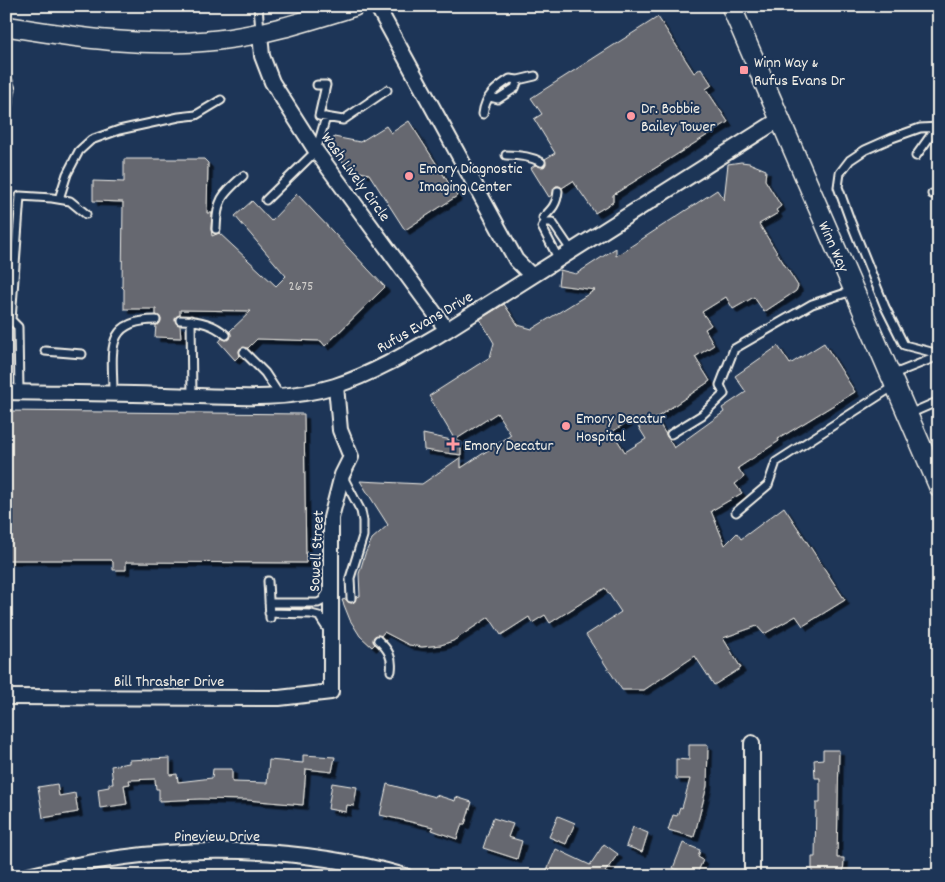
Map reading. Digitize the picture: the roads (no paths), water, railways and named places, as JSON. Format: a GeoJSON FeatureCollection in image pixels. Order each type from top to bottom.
{"type":"FeatureCollection","features":[{"type":"Feature","properties":{"kind":"street"},"geometry":{"type":"LineString","coordinates":[[6,26],[65,36],[137,43],[219,40],[260,33],[308,21],[354,6]]}},
{"type":"Feature","properties":{"kind":"street"},"geometry":{"type":"LineString","coordinates":[[377,6],[516,260],[530,276]]}},
{"type":"Feature","properties":{"kind":"street","name":"Winn Way"},"geometry":{"type":"LineString","coordinates":[[732,6],[939,486]]}},
{"type":"Feature","properties":{"kind":"street","name":"Wash Lively Circle"},"geometry":{"type":"LineString","coordinates":[[260,33],[262,56],[272,82],[316,151],[446,330]]}},
{"type":"Feature","properties":{"kind":"street","name":"Rufus Evans Drive"},"geometry":{"type":"LineString","coordinates":[[12,392],[250,397],[280,396],[336,386],[398,359],[780,119]]}},
{"type":"Feature","properties":{"kind":"street","name":"Sowell Street"},"geometry":{"type":"LineString","coordinates":[[331,692],[331,518],[342,475],[351,458],[340,430],[336,386]]}},
{"type":"Feature","properties":{"kind":"street","name":"Bill Thrasher Drive"},"geometry":{"type":"LineString","coordinates":[[6,697],[279,698],[331,692]]}},
{"type":"Feature","properties":{"kind":"street"},"geometry":{"type":"LineString","coordinates":[[752,743],[752,876]]}},
{"type":"Feature","properties":{"kind":"street","name":"Pineview Drive"},"geometry":{"type":"LineString","coordinates":[[28,876],[83,862],[134,855],[186,851],[243,851],[309,856],[370,866],[405,876]]}},
{"type":"Feature","properties":{"kind":"lane"},"geometry":{"type":"LineString","coordinates":[[258,6],[260,33]]}},
{"type":"Feature","properties":{"kind":"lane"},"geometry":{"type":"LineString","coordinates":[[6,75],[11,89],[6,115]]}},
{"type":"Feature","properties":{"kind":"lane"},"geometry":{"type":"LineString","coordinates":[[483,114],[484,106],[493,89],[510,79],[518,80],[535,76]]}},
{"type":"Feature","properties":{"kind":"lane"},"geometry":{"type":"LineString","coordinates":[[490,97],[498,99],[515,88],[518,80]]}},
{"type":"Feature","properties":{"kind":"lane"},"geometry":{"type":"LineString","coordinates":[[317,85],[326,84],[319,116],[343,120],[387,90]]}},
{"type":"Feature","properties":{"kind":"lane"},"geometry":{"type":"LineString","coordinates":[[59,199],[67,174],[79,151],[91,140],[120,130],[178,117],[196,115],[221,100]]}},
{"type":"Feature","properties":{"kind":"lane"},"geometry":{"type":"LineString","coordinates":[[266,200],[316,151],[326,117]]}},
{"type":"Feature","properties":{"kind":"lane"},"geometry":{"type":"LineString","coordinates":[[916,156],[938,127]]}},
{"type":"Feature","properties":{"kind":"lane"},"geometry":{"type":"LineString","coordinates":[[938,127],[920,128],[865,150],[850,160],[840,173],[838,187],[885,307],[904,345],[939,355]]}},
{"type":"Feature","properties":{"kind":"lane"},"geometry":{"type":"LineString","coordinates":[[506,155],[533,157],[541,162]]}},
{"type":"Feature","properties":{"kind":"lane"},"geometry":{"type":"LineString","coordinates":[[216,229],[218,202],[243,176]]}},
{"type":"Feature","properties":{"kind":"lane"},"geometry":{"type":"LineString","coordinates":[[543,218],[557,201],[558,191]]}},
{"type":"Feature","properties":{"kind":"lane"},"geometry":{"type":"LineString","coordinates":[[12,392],[18,327],[8,322],[20,196],[70,201],[86,214]]}},
{"type":"Feature","properties":{"kind":"lane"},"geometry":{"type":"LineString","coordinates":[[558,258],[542,227],[545,222],[552,222],[571,250]]}},
{"type":"Feature","properties":{"kind":"lane"},"geometry":{"type":"LineString","coordinates":[[671,434],[702,415],[724,394],[720,385],[734,349],[812,304],[854,290]]}},
{"type":"Feature","properties":{"kind":"lane"},"geometry":{"type":"LineString","coordinates":[[112,393],[113,340],[118,332],[130,322],[156,320]]}},
{"type":"Feature","properties":{"kind":"lane"},"geometry":{"type":"LineString","coordinates":[[180,320],[210,324],[226,335]]}},
{"type":"Feature","properties":{"kind":"lane"},"geometry":{"type":"LineString","coordinates":[[191,320],[192,396]]}},
{"type":"Feature","properties":{"kind":"lane"},"geometry":{"type":"LineString","coordinates":[[45,351],[82,354]]}},
{"type":"Feature","properties":{"kind":"lane"},"geometry":{"type":"LineString","coordinates":[[244,352],[265,374],[280,396]]}},
{"type":"Feature","properties":{"kind":"lane"},"geometry":{"type":"LineString","coordinates":[[736,512],[768,485],[776,462],[893,380],[939,355]]}},
{"type":"Feature","properties":{"kind":"lane"},"geometry":{"type":"LineString","coordinates":[[908,415],[939,401]]}},
{"type":"Feature","properties":{"kind":"lane"},"geometry":{"type":"LineString","coordinates":[[342,475],[361,511],[363,521],[363,536],[350,578],[351,598]]}},
{"type":"Feature","properties":{"kind":"lane"},"geometry":{"type":"LineString","coordinates":[[268,581],[269,616],[312,614],[319,616],[330,634]]}},
{"type":"Feature","properties":{"kind":"lane"},"geometry":{"type":"LineString","coordinates":[[269,603],[318,603],[326,595],[330,586]]}},
{"type":"Feature","properties":{"kind":"lane"},"geometry":{"type":"LineString","coordinates":[[378,640],[385,647],[392,660],[391,671]]}},
{"type":"Feature","properties":{"kind":"place","name":"Winn Way & Rufus Evans Dr"},"geometry":{"type":"Point","coordinates":[744,70]}},
{"type":"Feature","properties":{"kind":"place","name":"Dr. Bobbie Bailey Tower"},"geometry":{"type":"Point","coordinates":[631,116]}},
{"type":"Feature","properties":{"kind":"place","name":"Emory Diagnostic Imaging Center"},"geometry":{"type":"Point","coordinates":[409,176]}},
{"type":"Feature","properties":{"kind":"place","name":"Emory Decatur Hospital"},"geometry":{"type":"Point","coordinates":[566,426]}},
{"type":"Feature","properties":{"kind":"place","name":"Emory Decatur"},"geometry":{"type":"Point","coordinates":[453,444]}}]}
